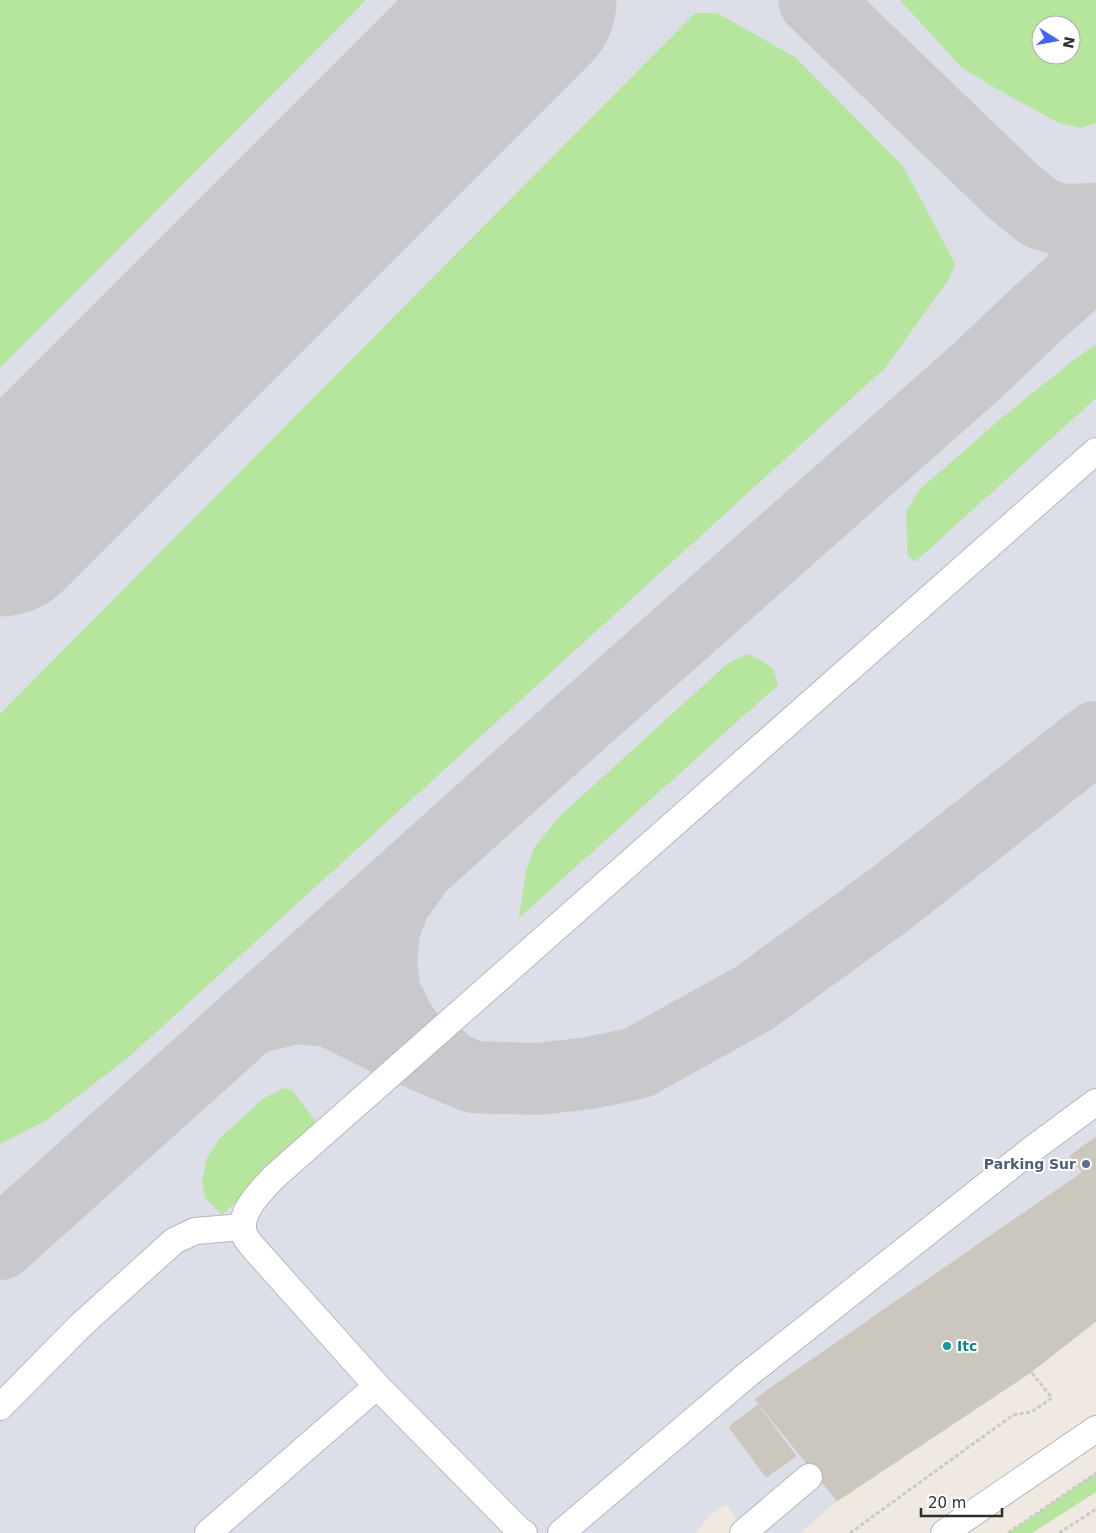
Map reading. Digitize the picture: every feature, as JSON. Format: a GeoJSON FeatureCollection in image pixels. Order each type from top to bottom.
{"type":"FeatureCollection","features":[{"type":"Feature","properties":{"kind":"lane"},"geometry":{"type":"LineString","coordinates":[[524,1533],[377,1386],[260,1255],[245,1235],[243,1227],[245,1217],[254,1198],[274,1177],[1096,451]]}},
{"type":"Feature","properties":{"kind":"lane"},"geometry":{"type":"LineString","coordinates":[[561,1533],[747,1374],[1024,1156],[1096,1102]]}},
{"type":"Feature","properties":{"kind":"lane"},"geometry":{"type":"LineString","coordinates":[[0,1407],[80,1326],[174,1241],[195,1231],[243,1227]]}},
{"type":"Feature","properties":{"kind":"lane"},"geometry":{"type":"LineString","coordinates":[[208,1533],[377,1386]]}},
{"type":"Feature","properties":{"kind":"lane"},"geometry":{"type":"LineString","coordinates":[[944,1533],[1096,1429]]}},
{"type":"Feature","properties":{"kind":"lane"},"geometry":{"type":"LineString","coordinates":[[743,1533],[809,1477]]}},
{"type":"Feature","properties":{"kind":"path"},"geometry":{"type":"LineString","coordinates":[[850,1533],[1013,1415],[1031,1412],[1052,1398],[1031,1372]]}},
{"type":"Feature","properties":{"kind":"path"},"geometry":{"type":"LineString","coordinates":[[1008,1533],[1096,1474]]}},
{"type":"Feature","properties":{"kind":"path"},"geometry":{"type":"LineString","coordinates":[[1059,1533],[1096,1509]]}},
{"type":"Feature","properties":{"kind":"shaded area"},"geometry":{"type":"Polygon","coordinates":[[[0,0],[1096,0],[1096,1321],[1031,1372],[837,1501],[800,1533],[745,1533],[726,1504],[711,1515],[695,1533],[0,1533],[0,0]]]}},
{"type":"Feature","properties":{"kind":"green space"},"geometry":{"type":"Polygon","coordinates":[[[0,0],[366,0],[0,368],[0,0]]]}},
{"type":"Feature","properties":{"kind":"green space"},"geometry":{"type":"Polygon","coordinates":[[[900,0],[1096,0],[1096,123],[1081,128],[1059,123],[962,68],[900,0]]]}},
{"type":"Feature","properties":{"kind":"green space"},"geometry":{"type":"Polygon","coordinates":[[[695,13],[717,13],[795,57],[902,165],[955,264],[949,279],[885,368],[130,1056],[47,1120],[0,1144],[0,714],[695,13]]]}},
{"type":"Feature","properties":{"kind":"green space"},"geometry":{"type":"Polygon","coordinates":[[[1096,344],[1096,398],[915,562],[908,556],[906,512],[919,490],[1004,416],[1096,344]]]}},
{"type":"Feature","properties":{"kind":"green space"},"geometry":{"type":"Polygon","coordinates":[[[747,654],[761,660],[773,669],[778,685],[519,918],[526,871],[534,848],[560,816],[728,663],[747,654]]]}},
{"type":"Feature","properties":{"kind":"green space"},"geometry":{"type":"Polygon","coordinates":[[[284,1088],[292,1090],[315,1121],[294,1148],[222,1215],[205,1198],[202,1181],[207,1158],[220,1138],[264,1098],[284,1088]]]}},
{"type":"Feature","properties":{"kind":"green space"},"geometry":{"type":"Polygon","coordinates":[[[1096,1473],[1096,1492],[1032,1533],[1008,1533],[1096,1473]]]}},
{"type":"Feature","properties":{"kind":"building","name":"Parking Sur"},"geometry":{"type":"Polygon","coordinates":[[[1096,1137],[1096,1192],[1070,1156],[1096,1137]]]}},
{"type":"Feature","properties":{"kind":"building","name":"Itc"},"geometry":{"type":"Polygon","coordinates":[[[1083,1172],[1096,1192],[1096,1321],[1031,1372],[837,1501],[755,1399],[1083,1172]]]}},
{"type":"Feature","properties":{"kind":"building"},"geometry":{"type":"Polygon","coordinates":[[[758,1405],[796,1456],[766,1477],[729,1427],[758,1405]]]}},
{"type":"Feature","properties":{"kind":"taxiway"},"geometry":{"type":"LineString","coordinates":[[814,0],[1014,192],[1040,213],[1061,220],[1096,219]]}},
{"type":"Feature","properties":{"kind":"taxiway"},"geometry":{"type":"LineString","coordinates":[[0,1244],[576,726],[977,371],[1084,272],[1096,258]]}},
{"type":"Feature","properties":{"kind":"taxiway"},"geometry":{"type":"LineString","coordinates":[[250,1019],[294,1008],[330,1011],[398,1045],[473,1077],[538,1079],[590,1073],[637,1063],[754,998],[889,900],[1096,737]]}},
{"type":"Feature","properties":{"kind":"taxiway"},"geometry":{"type":"LineString","coordinates":[[413,876],[395,901],[384,929],[381,962],[385,993],[398,1020],[412,1041],[440,1058]]}},
{"type":"Feature","properties":{"kind":"runway"},"geometry":{"type":"LineString","coordinates":[[0,526],[526,0]]}},
{"type":"Feature","properties":{"kind":"place","name":"Parking Sur"},"geometry":{"type":"Point","coordinates":[1086,1164]}},
{"type":"Feature","properties":{"kind":"place","name":"Itc"},"geometry":{"type":"Point","coordinates":[947,1346]}}]}
